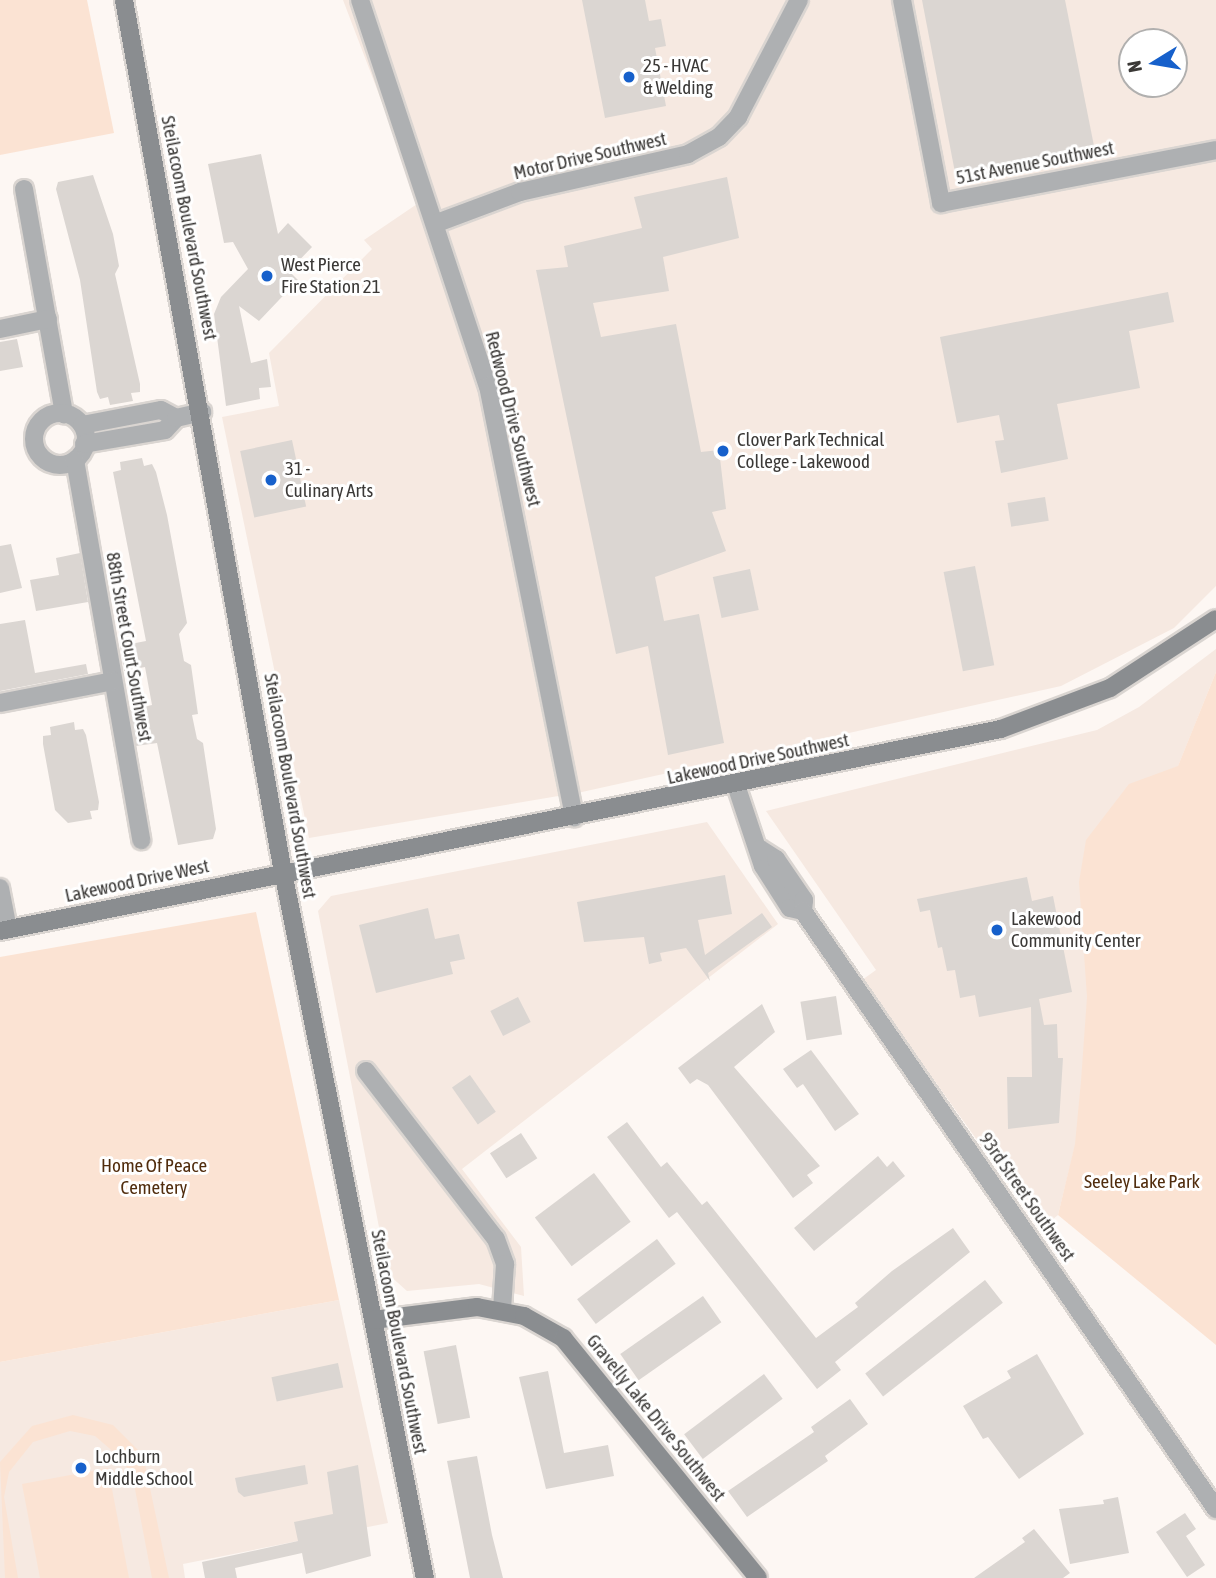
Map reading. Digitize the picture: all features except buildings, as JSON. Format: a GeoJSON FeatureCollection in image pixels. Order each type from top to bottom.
{"type":"FeatureCollection","features":[{"type":"Feature","properties":{"kind":"main road","name":"Steilacoom Boulevard Southwest"},"geometry":{"type":"LineString","coordinates":[[124,0],[202,412],[283,872],[425,1578]]}},
{"type":"Feature","properties":{"kind":"main road","name":"Lakewood Drive Southwest"},"geometry":{"type":"LineString","coordinates":[[283,872],[574,818],[981,734],[1047,715],[1140,672],[1216,619]]}},
{"type":"Feature","properties":{"kind":"main road","name":"Lakewood Drive West"},"geometry":{"type":"LineString","coordinates":[[4,930],[283,872]]}},
{"type":"Feature","properties":{"kind":"main road","name":"Gravelly Lake Drive Southwest"},"geometry":{"type":"LineString","coordinates":[[373,1320],[449,1308],[502,1309],[546,1328],[579,1354],[758,1578]]}},
{"type":"Feature","properties":{"kind":"street","name":"Redwood Drive Southwest"},"geometry":{"type":"LineString","coordinates":[[360,0],[437,223],[488,386],[574,818]]}},
{"type":"Feature","properties":{"kind":"street","name":"Motor Drive Southwest"},"geometry":{"type":"LineString","coordinates":[[437,223],[520,192],[688,154],[719,137],[738,117],[799,0]]}},
{"type":"Feature","properties":{"kind":"street","name":"51st Avenue Southwest"},"geometry":{"type":"LineString","coordinates":[[902,0],[941,203],[1216,150]]}},
{"type":"Feature","properties":{"kind":"street"},"geometry":{"type":"LineString","coordinates":[[24,189],[64,414],[82,425],[161,410],[176,418]]}},
{"type":"Feature","properties":{"kind":"street"},"geometry":{"type":"LineString","coordinates":[[0,328],[47,319]]}},
{"type":"Feature","properties":{"kind":"street"},"geometry":{"type":"LineString","coordinates":[[84,444],[165,430],[176,418],[202,412]]}},
{"type":"Feature","properties":{"kind":"street"},"geometry":{"type":"LineString","coordinates":[[64,414],[39,424],[34,445],[46,461],[75,460],[84,444],[82,425]]}},
{"type":"Feature","properties":{"kind":"street","name":"88th Street Court Southwest"},"geometry":{"type":"LineString","coordinates":[[75,460],[141,840]]}},
{"type":"Feature","properties":{"kind":"street"},"geometry":{"type":"LineString","coordinates":[[0,703],[113,681]]}},
{"type":"Feature","properties":{"kind":"street","name":"93rd Street Southwest"},"geometry":{"type":"LineString","coordinates":[[736,785],[760,849],[763,866],[790,908],[803,911],[1216,1509]]}},
{"type":"Feature","properties":{"kind":"street"},"geometry":{"type":"LineString","coordinates":[[0,888],[4,930]]}},
{"type":"Feature","properties":{"kind":"street"},"geometry":{"type":"LineString","coordinates":[[366,1071],[496,1239],[506,1273],[502,1309]]}},
{"type":"Feature","properties":{"kind":"shaded area","name":"Clover Park Technical College - Lakewood"},"geometry":{"type":"Polygon","coordinates":[[[343,0],[1216,0],[1216,586],[1174,628],[1061,686],[582,792],[309,838],[222,417],[279,406],[269,353],[372,249],[364,240],[420,202],[343,0]]]}},
{"type":"Feature","properties":{"kind":"shaded area"},"geometry":{"type":"Polygon","coordinates":[[[1216,649],[1216,672],[1154,826],[1058,1215],[1041,1229],[862,980],[876,970],[766,811],[1097,730],[1139,707],[1216,649]]]}},
{"type":"Feature","properties":{"kind":"shaded area"},"geometry":{"type":"Polygon","coordinates":[[[707,822],[778,924],[462,1169],[521,1247],[524,1296],[479,1284],[407,1291],[388,1274],[318,911],[331,896],[707,822]]]}},
{"type":"Feature","properties":{"kind":"shaded area"},"geometry":{"type":"Polygon","coordinates":[[[339,1300],[388,1523],[183,1564],[185,1578],[0,1578],[0,1362],[339,1300]]]}},
{"type":"Feature","properties":{"kind":"green space"},"geometry":{"type":"Polygon","coordinates":[[[0,0],[87,0],[114,133],[0,155],[0,0]]]}},
{"type":"Feature","properties":{"kind":"green space","name":"Seeley Lake Park"},"geometry":{"type":"Polygon","coordinates":[[[1216,672],[1216,1345],[1058,1215],[1075,1144],[1081,1081],[1087,997],[1079,882],[1086,840],[1129,784],[1178,766],[1216,672]]]}},
{"type":"Feature","properties":{"kind":"green space","name":"Home Of Peace Cemetery"},"geometry":{"type":"Polygon","coordinates":[[[256,912],[339,1300],[0,1362],[0,957],[256,912]]]}},
{"type":"Feature","properties":{"kind":"green space"},"geometry":{"type":"Polygon","coordinates":[[[73,1415],[113,1425],[143,1455],[169,1578],[152,1578],[134,1484],[124,1461],[95,1436],[70,1431],[33,1442],[9,1472],[4,1497],[18,1578],[5,1578],[0,1462],[32,1426],[73,1415]]]}},
{"type":"Feature","properties":{"kind":"green space"},"geometry":{"type":"Polygon","coordinates":[[[108,1468],[129,1578],[40,1578],[22,1484],[108,1468]]]}},
{"type":"Feature","properties":{"kind":"place","name":"25 - HVAC & Welding"},"geometry":{"type":"Point","coordinates":[629,77]}},
{"type":"Feature","properties":{"kind":"place","name":"West Pierce Fire Station 21"},"geometry":{"type":"Point","coordinates":[267,276]}},
{"type":"Feature","properties":{"kind":"place","name":"Clover Park Technical College - Lakewood"},"geometry":{"type":"Point","coordinates":[723,451]}},
{"type":"Feature","properties":{"kind":"place","name":"31 - Culinary Arts"},"geometry":{"type":"Point","coordinates":[271,480]}},
{"type":"Feature","properties":{"kind":"place","name":"Lakewood Community Center"},"geometry":{"type":"Point","coordinates":[997,930]}},
{"type":"Feature","properties":{"kind":"place","name":"Lochburn Middle School"},"geometry":{"type":"Point","coordinates":[81,1468]}}]}
